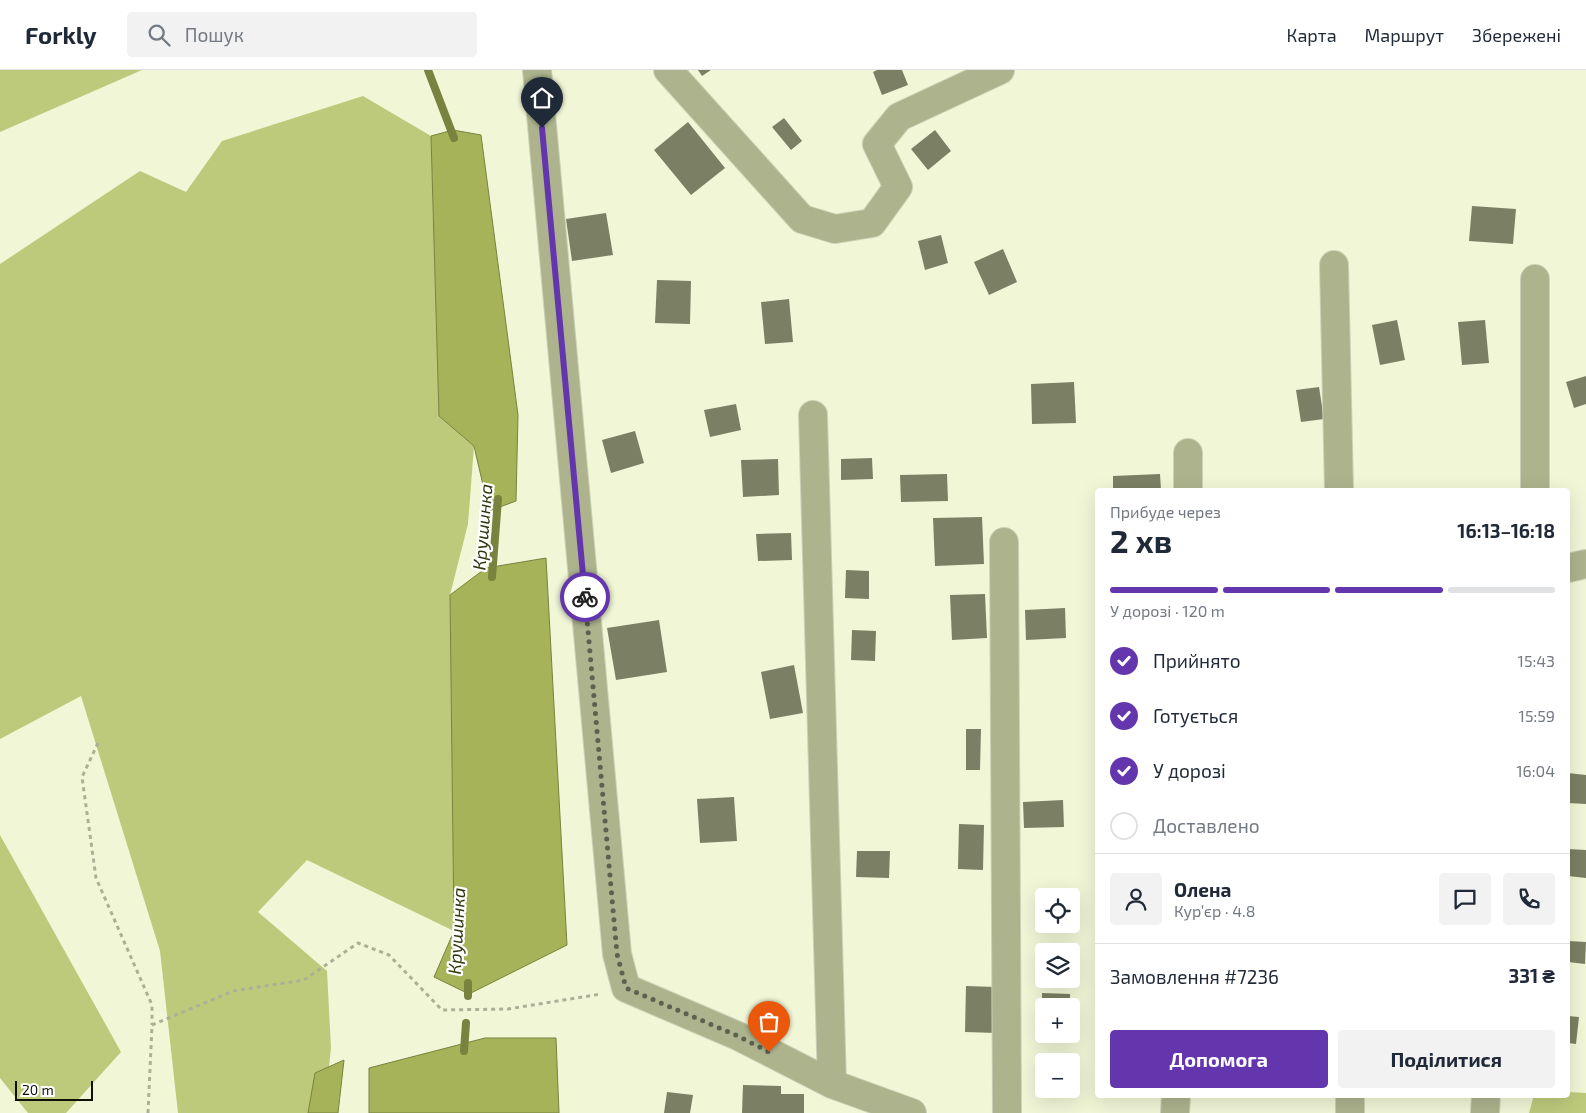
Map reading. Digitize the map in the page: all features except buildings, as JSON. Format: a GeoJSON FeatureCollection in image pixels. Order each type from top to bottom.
{"type":"FeatureCollection","features":[{"type":"Feature","properties":{"kind":"street"},"geometry":{"type":"LineString","coordinates":[[537,70],[617,954],[626,988],[738,1036],[832,1084],[912,1113]]}},
{"type":"Feature","properties":{"kind":"street"},"geometry":{"type":"LineString","coordinates":[[668,70],[802,219],[835,229],[872,223],[898,187],[878,144],[899,117],[1000,70]]}},
{"type":"Feature","properties":{"kind":"street"},"geometry":{"type":"LineString","coordinates":[[1334,264],[1339,488]]}},
{"type":"Feature","properties":{"kind":"street"},"geometry":{"type":"LineString","coordinates":[[1535,279],[1535,488]]}},
{"type":"Feature","properties":{"kind":"street"},"geometry":{"type":"LineString","coordinates":[[813,416],[832,1084]]}},
{"type":"Feature","properties":{"kind":"street"},"geometry":{"type":"LineString","coordinates":[[1188,453],[1188,488]]}},
{"type":"Feature","properties":{"kind":"street"},"geometry":{"type":"LineString","coordinates":[[1004,542],[1006,1113]]}},
{"type":"Feature","properties":{"kind":"street"},"geometry":{"type":"LineString","coordinates":[[1570,568],[1586,564]]}},
{"type":"Feature","properties":{"kind":"street"},"geometry":{"type":"LineString","coordinates":[[1175,1113],[1176,1098]]}},
{"type":"Feature","properties":{"kind":"street"},"geometry":{"type":"LineString","coordinates":[[1350,1098],[1350,1113]]}},
{"type":"Feature","properties":{"kind":"street"},"geometry":{"type":"LineString","coordinates":[[1485,1113],[1486,1098]]}},
{"type":"Feature","properties":{"kind":"path"},"geometry":{"type":"LineString","coordinates":[[98,743],[82,777],[96,878],[152,1005],[148,1113]]}},
{"type":"Feature","properties":{"kind":"path"},"geometry":{"type":"LineString","coordinates":[[152,1025],[233,991],[304,980],[358,943],[389,954],[442,1010],[508,1009],[586,998],[626,988]]}},
{"type":"Feature","properties":{"kind":"shaded area"},"geometry":{"type":"Polygon","coordinates":[[[0,70],[142,70],[0,132],[0,70]]]}},
{"type":"Feature","properties":{"kind":"shaded area"},"geometry":{"type":"Polygon","coordinates":[[[363,96],[431,136],[439,416],[474,446],[468,524],[450,595],[454,931],[307,860],[258,912],[327,971],[331,1048],[324,1113],[178,1113],[160,951],[81,696],[0,739],[0,264],[140,171],[186,192],[222,141],[363,96]]]}},
{"type":"Feature","properties":{"kind":"shaded area"},"geometry":{"type":"Polygon","coordinates":[[[0,835],[121,1052],[66,1113],[28,1113],[0,1078],[0,835]]]}},
{"type":"Feature","properties":{"kind":"shaded area"},"geometry":{"type":"Polygon","coordinates":[[[1570,1092],[1586,1093],[1586,1113],[1529,1113],[1533,1098],[1570,1098],[1570,1092]]]}},
{"type":"Feature","properties":{"kind":"water"},"geometry":{"type":"Polygon","coordinates":[[[453,130],[481,135],[518,415],[516,501],[489,511],[474,446],[439,416],[431,136],[453,130]]]}},
{"type":"Feature","properties":{"kind":"water"},"geometry":{"type":"Polygon","coordinates":[[[546,558],[567,945],[469,994],[434,977],[454,931],[450,595],[486,568],[546,558]]]}},
{"type":"Feature","properties":{"kind":"water"},"geometry":{"type":"Polygon","coordinates":[[[485,1038],[556,1038],[559,1113],[369,1113],[369,1068],[485,1038]]]}},
{"type":"Feature","properties":{"kind":"water"},"geometry":{"type":"Polygon","coordinates":[[[344,1060],[338,1113],[308,1113],[315,1073],[344,1060]]]}},
{"type":"Feature","properties":{"kind":"waterway","name":"Крушинка"},"geometry":{"type":"LineString","coordinates":[[428,70],[454,138]]}},
{"type":"Feature","properties":{"kind":"waterway","name":"Крушинка"},"geometry":{"type":"LineString","coordinates":[[492,577],[498,499]]}},
{"type":"Feature","properties":{"kind":"waterway","name":"Крушинка"},"geometry":{"type":"LineString","coordinates":[[468,983],[468,996]]}},
{"type":"Feature","properties":{"kind":"waterway","name":"Крушинка"},"geometry":{"type":"LineString","coordinates":[[464,1051],[466,1023]]}},
{"type":"Feature","properties":{"kind":"way so far"},"geometry":{"type":"LineString","coordinates":[[585,597],[617,954],[626,988],[650,1000],[738,1036],[769,1052]]}},
{"type":"Feature","properties":{"kind":"route"},"geometry":{"type":"LineString","coordinates":[[542,128],[585,597]]}}]}
